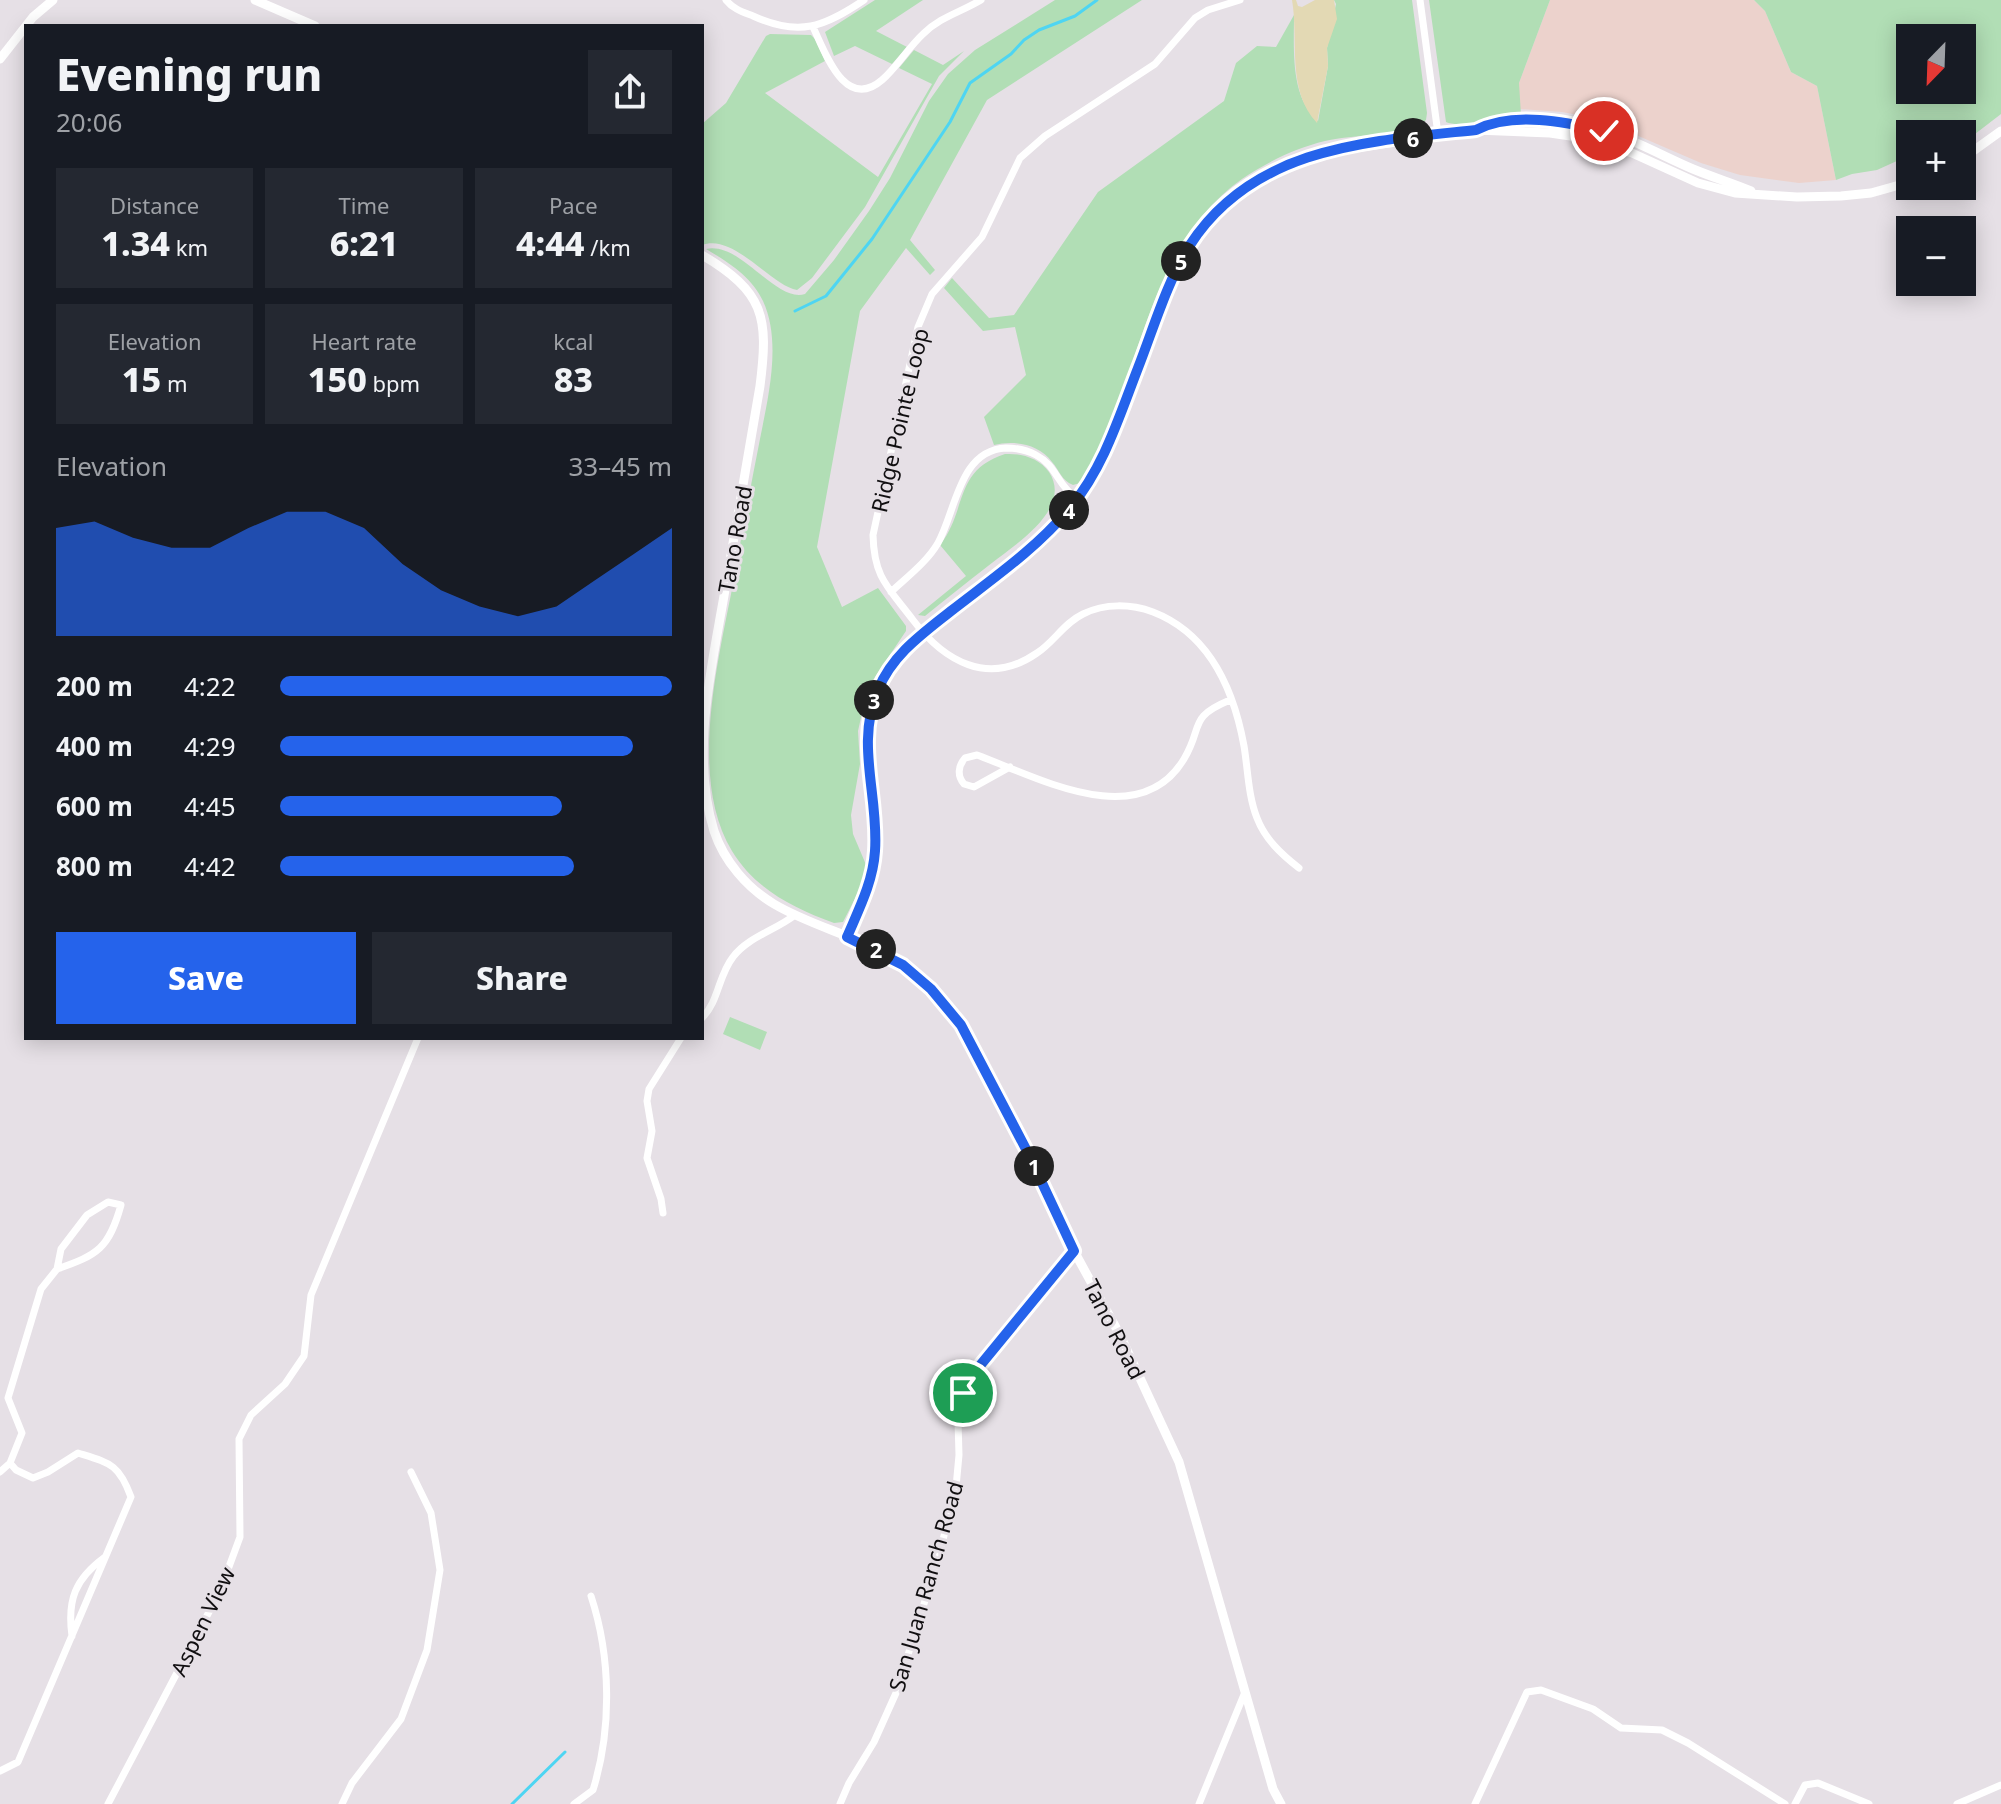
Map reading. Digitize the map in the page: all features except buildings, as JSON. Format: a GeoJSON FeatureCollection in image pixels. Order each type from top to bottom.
{"type":"FeatureCollection","features":[{"type":"Feature","properties":{"kind":"street"},"geometry":{"type":"LineString","coordinates":[[28,24],[53,0]]}},
{"type":"Feature","properties":{"kind":"street"},"geometry":{"type":"LineString","coordinates":[[255,0],[310,24]]}},
{"type":"Feature","properties":{"kind":"street"},"geometry":{"type":"LineString","coordinates":[[726,0],[732,7],[777,27],[813,27],[864,0]]}},
{"type":"Feature","properties":{"kind":"street"},"geometry":{"type":"LineString","coordinates":[[813,27],[837,77],[849,85],[868,88],[882,80],[932,26],[981,0]]}},
{"type":"Feature","properties":{"kind":"street","name":"Ridge Pointe Loop"},"geometry":{"type":"LineString","coordinates":[[1240,0],[1201,13],[1155,64],[1045,136],[1020,158],[982,237],[932,294],[918,327],[873,535],[874,561],[891,592],[938,650],[954,660],[984,668],[1007,666],[1037,653],[1071,621],[1082,614],[1109,606],[1136,607],[1175,623],[1199,642],[1216,665],[1239,726],[1257,818],[1274,845],[1299,868]]}},
{"type":"Feature","properties":{"kind":"street"},"geometry":{"type":"LineString","coordinates":[[1420,0],[1438,134]]}},
{"type":"Feature","properties":{"kind":"street"},"geometry":{"type":"LineString","coordinates":[[0,59],[24,28]]}},
{"type":"Feature","properties":{"kind":"street"},"geometry":{"type":"LineString","coordinates":[[847,937],[867,890],[874,860],[875,833],[867,752],[870,713],[880,686],[892,665],[923,633],[1039,541],[1077,499],[1107,448],[1180,263],[1201,231],[1219,211],[1254,182],[1297,160],[1333,150],[1476,130],[1550,133],[1584,138],[1632,153],[1712,188],[1735,193],[1841,196],[1871,193],[1896,186]]}},
{"type":"Feature","properties":{"kind":"street"},"geometry":{"type":"LineString","coordinates":[[1976,149],[2001,131]]}},
{"type":"Feature","properties":{"kind":"street","name":"Tano Road"},"geometry":{"type":"LineString","coordinates":[[704,256],[746,286],[761,314],[763,334],[760,386],[704,701],[707,799],[718,841],[734,868],[757,893],[795,915],[903,965],[931,989],[961,1025],[1028,1153],[1074,1251],[1120,1335],[1179,1462],[1273,1789],[1281,1804]]}},
{"type":"Feature","properties":{"kind":"street"},"geometry":{"type":"LineString","coordinates":[[891,592],[932,553],[946,528],[969,471],[987,453],[1009,448],[1037,455],[1050,465],[1065,490],[1077,499]]}},
{"type":"Feature","properties":{"kind":"street"},"geometry":{"type":"LineString","coordinates":[[1010,767],[974,787],[964,784],[960,774],[963,761],[972,755],[1010,767],[1084,793],[1112,798],[1133,796],[1170,776],[1187,755],[1202,715],[1230,700]]}},
{"type":"Feature","properties":{"kind":"street"},"geometry":{"type":"LineString","coordinates":[[704,1015],[733,957],[744,945],[779,928],[795,915]]}},
{"type":"Feature","properties":{"kind":"street","name":"Aspen View"},"geometry":{"type":"LineString","coordinates":[[108,1804],[220,1591],[240,1537],[239,1439],[251,1415],[285,1384],[304,1356],[311,1295],[417,1040]]}},
{"type":"Feature","properties":{"kind":"street"},"geometry":{"type":"LineString","coordinates":[[663,1213],[647,1158],[652,1131],[647,1101],[649,1089],[680,1040]]}},
{"type":"Feature","properties":{"kind":"street"},"geometry":{"type":"LineString","coordinates":[[0,1472],[10,1463],[22,1433],[8,1398],[41,1289],[57,1269],[61,1249],[87,1215],[108,1202],[121,1205],[115,1226],[104,1245],[89,1258],[57,1269]]}},
{"type":"Feature","properties":{"kind":"street","name":"San Juan Ranch Road"},"geometry":{"type":"LineString","coordinates":[[840,1804],[874,1742],[896,1693],[939,1556],[956,1487],[958,1421],[963,1393],[978,1368],[1074,1251]]}},
{"type":"Feature","properties":{"kind":"street"},"geometry":{"type":"LineString","coordinates":[[0,1771],[18,1762],[131,1497],[123,1475],[100,1460],[78,1453],[33,1478],[16,1470],[10,1463]]}},
{"type":"Feature","properties":{"kind":"street"},"geometry":{"type":"LineString","coordinates":[[342,1804],[352,1783],[401,1719],[427,1650],[440,1570],[431,1513],[411,1472]]}},
{"type":"Feature","properties":{"kind":"street"},"geometry":{"type":"LineString","coordinates":[[72,1638],[69,1613],[75,1592],[92,1567],[106,1557]]}},
{"type":"Feature","properties":{"kind":"street"},"geometry":{"type":"LineString","coordinates":[[574,1804],[593,1790],[604,1732],[604,1656],[591,1596]]}},
{"type":"Feature","properties":{"kind":"street"},"geometry":{"type":"LineString","coordinates":[[1475,1804],[1527,1692],[1541,1690],[1593,1709],[1621,1728],[1662,1730],[1785,1804]]}},
{"type":"Feature","properties":{"kind":"street"},"geometry":{"type":"LineString","coordinates":[[1199,1804],[1245,1692]]}},
{"type":"Feature","properties":{"kind":"street"},"geometry":{"type":"LineString","coordinates":[[1795,1804],[1805,1785],[1818,1783],[1869,1804]]}},
{"type":"Feature","properties":{"kind":"street"},"geometry":{"type":"LineString","coordinates":[[1957,1804],[2001,1785]]}},
{"type":"Feature","properties":{"kind":"shaded area"},"geometry":{"type":"Polygon","coordinates":[[[1550,0],[1754,0],[1765,11],[1791,72],[1817,86],[1836,180],[1799,183],[1740,175],[1701,163],[1599,119],[1519,109],[1519,83],[1550,0]]]}},
{"type":"Feature","properties":{"kind":"green space"},"geometry":{"type":"Polygon","coordinates":[[[875,0],[923,0],[876,31],[907,47],[892,64],[855,46],[834,56],[825,32],[875,0]]]}},
{"type":"Feature","properties":{"kind":"green space"},"geometry":{"type":"Polygon","coordinates":[[[1055,0],[1142,0],[987,100],[910,240],[935,270],[930,275],[906,248],[860,311],[817,547],[842,607],[878,588],[906,626],[906,631],[871,683],[864,704],[858,731],[860,764],[851,815],[853,834],[867,867],[864,881],[843,922],[834,923],[776,896],[752,876],[732,851],[719,823],[712,791],[709,757],[714,687],[767,406],[773,352],[769,317],[758,292],[739,271],[706,249],[719,249],[732,254],[782,290],[805,294],[869,211],[890,178],[929,101],[948,74],[975,50],[1055,0]]]}},
{"type":"Feature","properties":{"kind":"green space"},"geometry":{"type":"Polygon","coordinates":[[[1334,0],[1412,0],[1426,120],[1407,129],[1325,141],[1293,152],[1242,179],[1209,208],[1183,243],[1163,281],[1101,445],[1080,483],[1073,485],[1066,481],[1047,456],[1033,447],[1018,443],[994,445],[984,417],[1026,375],[1015,327],[983,331],[944,288],[952,278],[989,318],[1014,315],[1098,192],[1224,101],[1236,63],[1257,46],[1276,47],[1294,15],[1294,58],[1298,86],[1302,99],[1318,121],[1328,66],[1327,48],[1336,4],[1334,0]]]}},
{"type":"Feature","properties":{"kind":"green space"},"geometry":{"type":"Polygon","coordinates":[[[1429,0],[1550,0],[1519,83],[1521,115],[1471,123],[1446,122],[1429,0]]]}},
{"type":"Feature","properties":{"kind":"green space"},"geometry":{"type":"Polygon","coordinates":[[[1754,0],[2001,0],[2001,114],[1976,133],[1976,120],[1896,120],[1896,161],[1877,170],[1836,180],[1817,86],[1791,72],[1765,11],[1754,0]]]}},
{"type":"Feature","properties":{"kind":"green space"},"geometry":{"type":"Polygon","coordinates":[[[811,35],[815,39],[825,61],[765,93],[878,177],[932,84],[899,68],[914,50],[943,65],[964,51],[939,76],[865,207],[812,278],[797,290],[786,286],[727,246],[704,245],[704,122],[726,103],[766,36],[811,35]]]}},
{"type":"Feature","properties":{"kind":"green space"},"geometry":{"type":"Polygon","coordinates":[[[1005,454],[1029,457],[1049,472],[1054,486],[1053,500],[1047,513],[1011,549],[925,616],[918,615],[966,576],[940,545],[955,518],[969,481],[988,461],[1005,454]]]}},
{"type":"Feature","properties":{"kind":"green space"},"geometry":{"type":"Polygon","coordinates":[[[730,1017],[767,1032],[760,1050],[723,1034],[730,1017]]]}},
{"type":"Feature","properties":{"kind":"sand"},"geometry":{"type":"Polygon","coordinates":[[[1292,0],[1302,7],[1315,0],[1334,0],[1337,19],[1327,48],[1328,66],[1317,123],[1307,110],[1297,80],[1292,0]]]}},
{"type":"Feature","properties":{"kind":"waterway"},"geometry":{"type":"LineString","coordinates":[[795,311],[826,296],[872,239],[950,122],[970,83],[1039,30],[1075,16],[1097,0]]}},
{"type":"Feature","properties":{"kind":"waterway"},"geometry":{"type":"LineString","coordinates":[[512,1804],[565,1752]]}},
{"type":"Feature","properties":{"kind":"route"},"geometry":{"type":"LineString","coordinates":[[963,1393],[978,1368],[1074,1251],[1028,1153],[961,1025],[941,999],[903,965],[847,937],[873,871],[875,833],[866,743],[870,713],[884,677],[910,644],[1039,541],[1077,499],[1107,448],[1180,263],[1201,231],[1240,192],[1282,166],[1333,150],[1518,121],[1559,123],[1604,131]]}}]}
